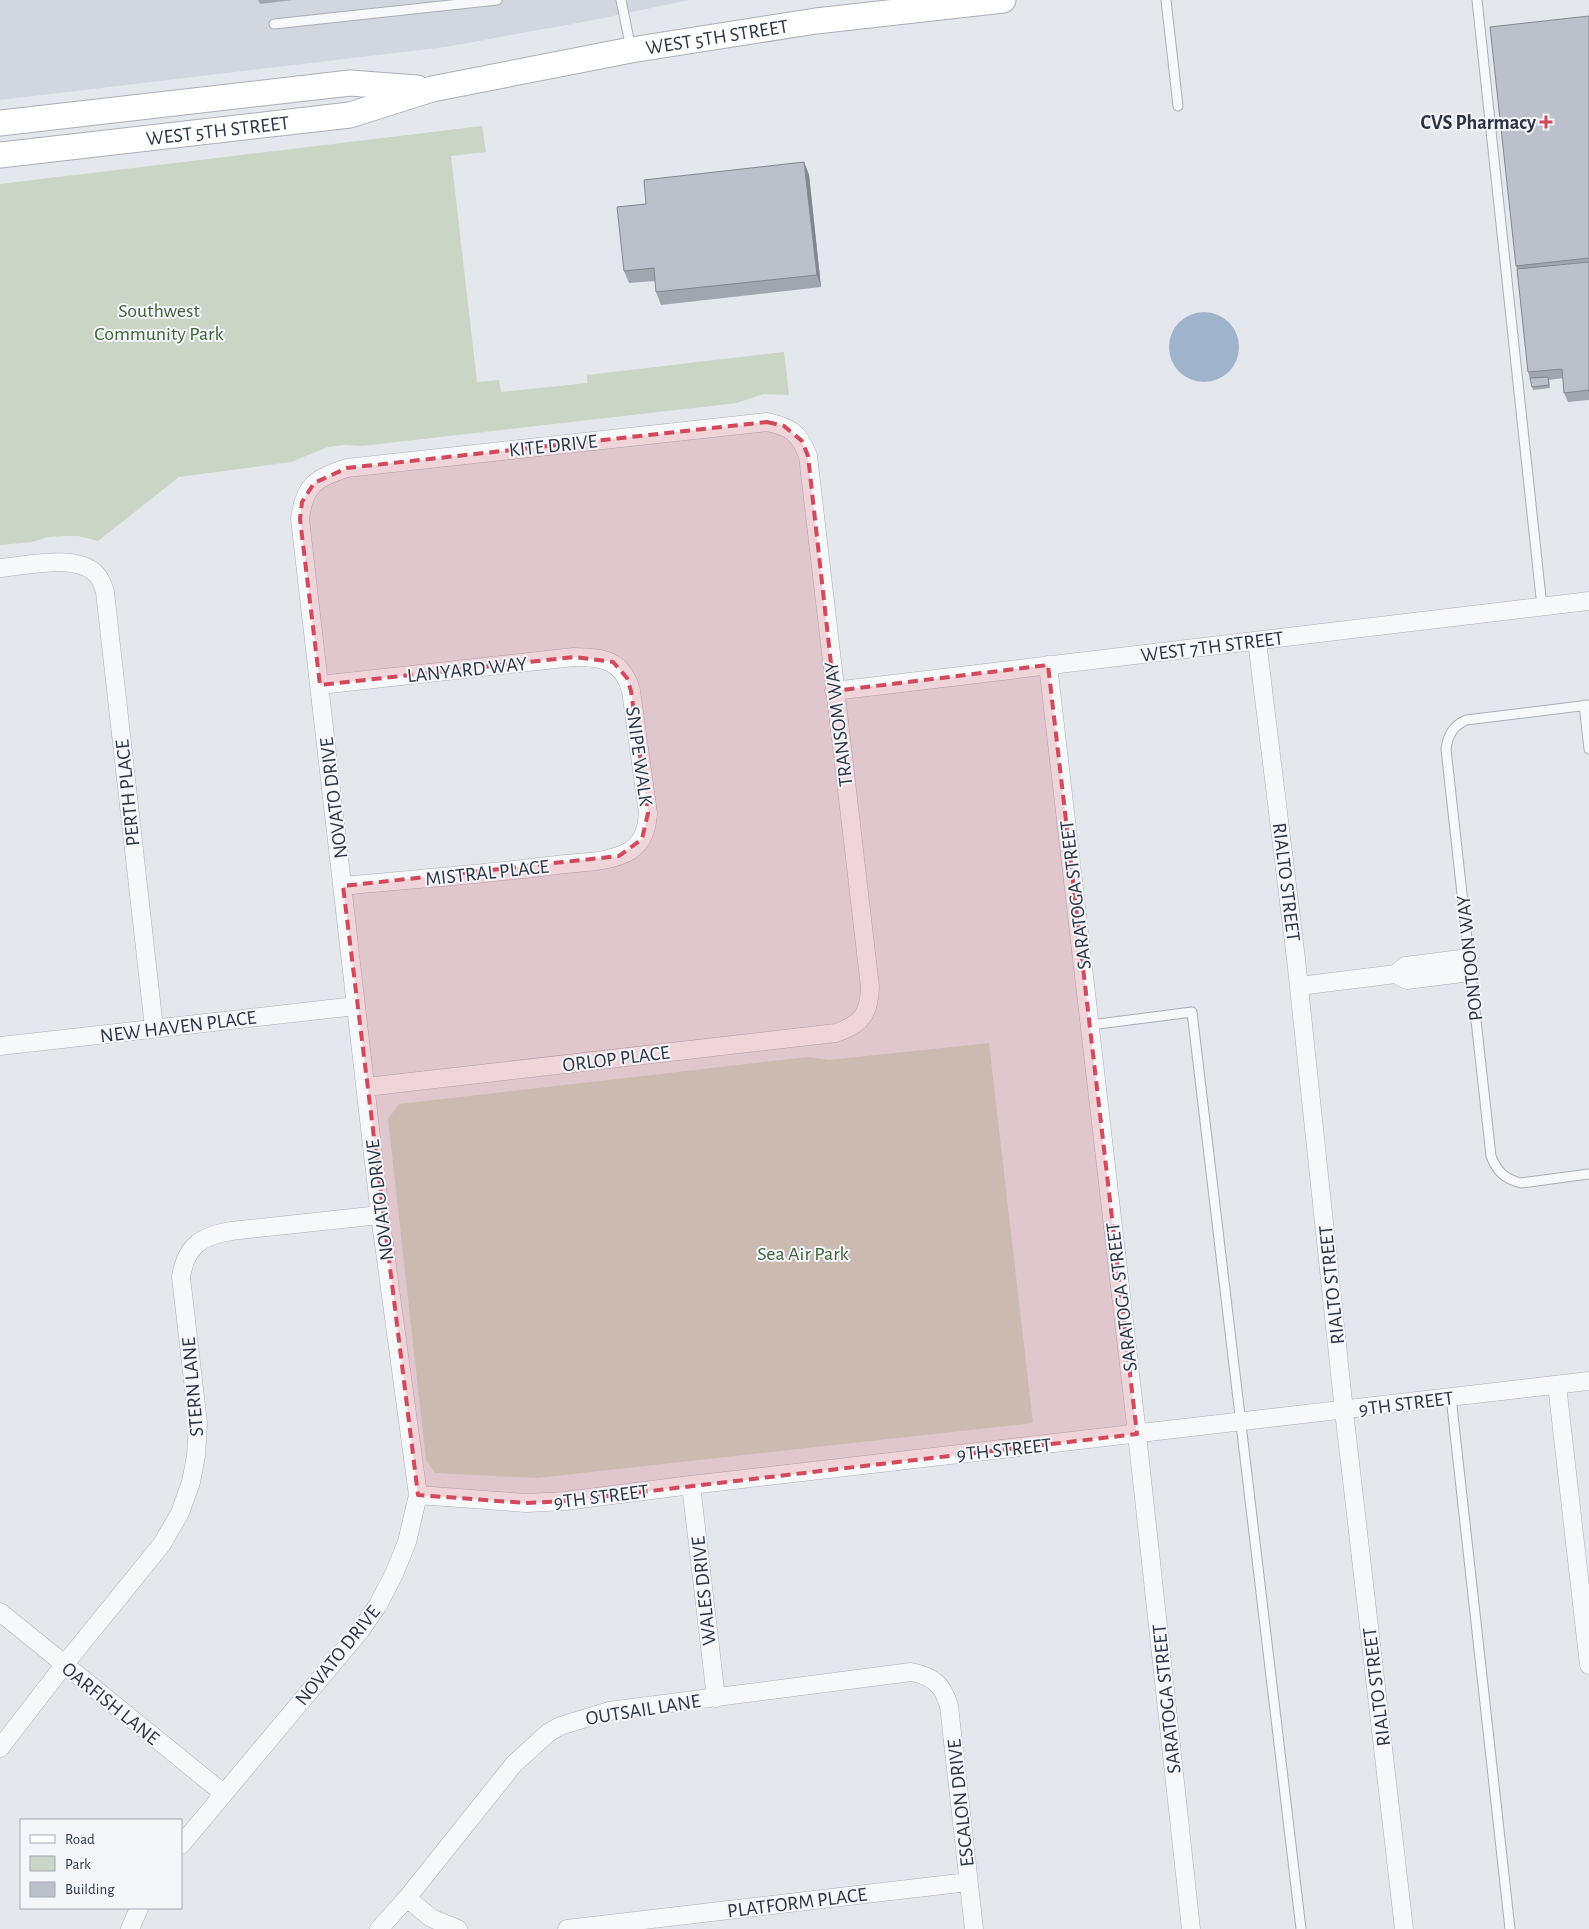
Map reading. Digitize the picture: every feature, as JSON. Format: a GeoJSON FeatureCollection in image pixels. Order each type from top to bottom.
{"type":"FeatureCollection","features":[{"type":"Feature","properties":{"kind":"main road","name":"WEST 5TH STREET"},"geometry":{"type":"LineString","coordinates":[[0,155],[350,115],[432,89],[631,50],[816,21],[1003,0]]}},
{"type":"Feature","properties":{"kind":"main road","name":"WEST 5TH STREET"},"geometry":{"type":"LineString","coordinates":[[0,123],[350,83],[432,89]]}},
{"type":"Feature","properties":{"kind":"street","name":"KITE DRIVE"},"geometry":{"type":"LineString","coordinates":[[314,483],[327,475],[347,468],[757,423],[767,422],[784,426],[794,432]]}},
{"type":"Feature","properties":{"kind":"street","name":"TRANSOM WAY"},"geometry":{"type":"LineString","coordinates":[[794,432],[802,441],[808,456],[870,987],[870,1003],[862,1019]]}},
{"type":"Feature","properties":{"kind":"street","name":"NOVATO DRIVE"},"geometry":{"type":"LineString","coordinates":[[182,1844],[360,1631],[378,1605],[394,1574],[407,1542],[418,1495],[380,1214],[300,519],[302,502],[314,483]]}},
{"type":"Feature","properties":{"kind":"street","name":"PERTH PLACE"},"geometry":{"type":"LineString","coordinates":[[0,568],[70,562],[95,572],[101,580],[105,592],[154,1028]]}},
{"type":"Feature","properties":{"kind":"street","name":"WEST 7TH STREET"},"geometry":{"type":"LineString","coordinates":[[834,691],[1589,602]]}},
{"type":"Feature","properties":{"kind":"street","name":"RIALTO STREET"},"geometry":{"type":"LineString","coordinates":[[1257,641],[1299,986],[1344,1411],[1404,1929]]}},
{"type":"Feature","properties":{"kind":"street","name":"LANYARD WAY"},"geometry":{"type":"LineString","coordinates":[[320,685],[574,657],[593,657],[613,662]]}},
{"type":"Feature","properties":{"kind":"street","name":"SNIPE WALK"},"geometry":{"type":"LineString","coordinates":[[613,662],[627,678],[631,691],[648,813],[647,825],[642,839],[630,850]]}},
{"type":"Feature","properties":{"kind":"street","name":"SARATOGA STREET"},"geometry":{"type":"LineString","coordinates":[[1048,665],[1137,1434],[1191,1929]]}},
{"type":"Feature","properties":{"kind":"street","name":"MISTRAL PLACE"},"geometry":{"type":"LineString","coordinates":[[343,886],[569,864],[619,856],[630,850]]}},
{"type":"Feature","properties":{"kind":"street"},"geometry":{"type":"LineString","coordinates":[[1299,986],[1396,974],[1405,966],[1470,965]]}},
{"type":"Feature","properties":{"kind":"street","name":"NEW HAVEN PLACE"},"geometry":{"type":"LineString","coordinates":[[0,1046],[356,1006]]}},
{"type":"Feature","properties":{"kind":"street","name":"ORLOP PLACE"},"geometry":{"type":"LineString","coordinates":[[366,1087],[836,1033],[851,1028],[862,1019]]}},
{"type":"Feature","properties":{"kind":"street","name":"STERN LANE"},"geometry":{"type":"LineString","coordinates":[[0,1748],[162,1544],[180,1513],[191,1482],[196,1456],[198,1423],[181,1278],[188,1255],[202,1240],[213,1234],[380,1214]]}},
{"type":"Feature","properties":{"kind":"street","name":"9TH STREET"},"geometry":{"type":"LineString","coordinates":[[418,1495],[526,1503],[564,1502],[691,1485],[1344,1411],[1589,1381]]}},
{"type":"Feature","properties":{"kind":"street"},"geometry":{"type":"LineString","coordinates":[[1557,1385],[1589,1666]]}},
{"type":"Feature","properties":{"kind":"street","name":"WALES DRIVE"},"geometry":{"type":"LineString","coordinates":[[691,1485],[716,1698]]}},
{"type":"Feature","properties":{"kind":"street","name":"OARFISH LANE"},"geometry":{"type":"LineString","coordinates":[[0,1612],[223,1793]]}},
{"type":"Feature","properties":{"kind":"street","name":"OUTSAIL LANE"},"geometry":{"type":"LineString","coordinates":[[379,1929],[407,1898],[514,1764],[548,1733],[560,1726],[609,1711],[911,1672],[925,1674],[936,1681]]}},
{"type":"Feature","properties":{"kind":"street","name":"ESCALON DRIVE"},"geometry":{"type":"LineString","coordinates":[[936,1681],[946,1694],[949,1706],[974,1929]]}},
{"type":"Feature","properties":{"kind":"street","name":"PLATFORM PLACE"},"geometry":{"type":"LineString","coordinates":[[567,1929],[968,1882]]}},
{"type":"Feature","properties":{"kind":"street"},"geometry":{"type":"LineString","coordinates":[[407,1898],[431,1918],[458,1929]]}},
{"type":"Feature","properties":{"kind":"street"},"geometry":{"type":"LineString","coordinates":[[130,1929],[139,1909]]}},
{"type":"Feature","properties":{"kind":"lane"},"geometry":{"type":"LineString","coordinates":[[274,24],[497,0]]}},
{"type":"Feature","properties":{"kind":"lane"},"geometry":{"type":"LineString","coordinates":[[621,0],[631,50]]}},
{"type":"Feature","properties":{"kind":"lane"},"geometry":{"type":"LineString","coordinates":[[1166,0],[1178,106]]}},
{"type":"Feature","properties":{"kind":"lane"},"geometry":{"type":"LineString","coordinates":[[1477,0],[1542,607]]}},
{"type":"Feature","properties":{"kind":"lane"},"geometry":{"type":"LineString","coordinates":[[1587,705],[1589,749]]}},
{"type":"Feature","properties":{"kind":"lane","name":"PONTOON WAY"},"geometry":{"type":"LineString","coordinates":[[1587,705],[1473,718],[1461,722],[1453,729],[1447,740],[1446,748],[1492,1156],[1495,1166],[1501,1175],[1511,1181],[1521,1183],[1589,1174]]}},
{"type":"Feature","properties":{"kind":"lane"},"geometry":{"type":"LineString","coordinates":[[1090,1025],[1192,1012],[1301,1929]]}},
{"type":"Feature","properties":{"kind":"lane"},"geometry":{"type":"LineString","coordinates":[[1451,1397],[1510,1929]]}},
{"type":"Feature","properties":{"kind":"highlighted area"},"geometry":{"type":"Polygon","coordinates":[[[767,422],[784,426],[802,441],[808,456],[834,691],[1048,665],[1137,1434],[565,1501],[526,1503],[418,1495],[343,886],[619,856],[642,839],[648,813],[631,691],[627,678],[613,662],[574,657],[320,685],[300,519],[302,502],[314,483],[347,468],[767,422]]]}},
{"type":"Feature","properties":{"kind":"shaded area"},"geometry":{"type":"Polygon","coordinates":[[[0,0],[689,0],[594,20],[445,47],[0,100],[0,0]]]}},
{"type":"Feature","properties":{"kind":"green space","name":"Southwest Community Park"},"geometry":{"type":"Polygon","coordinates":[[[482,126],[486,152],[451,156],[477,382],[499,380],[501,392],[587,383],[587,375],[784,352],[789,395],[763,394],[737,403],[362,446],[344,445],[328,447],[291,462],[179,477],[98,541],[78,536],[63,536],[48,537],[32,542],[0,545],[0,184],[482,126]]]}},
{"type":"Feature","properties":{"kind":"green space","name":"Sea Air Park"},"geometry":{"type":"Polygon","coordinates":[[[989,1043],[1033,1423],[537,1478],[435,1473],[426,1460],[388,1119],[399,1104],[807,1057],[829,1060],[989,1043]]]}},
{"type":"Feature","properties":{"kind":"water"},"geometry":{"type":"Polygon","coordinates":[[[1204,312],[1217,315],[1229,322],[1236,334],[1239,347],[1236,360],[1229,372],[1217,379],[1204,382],[1191,379],[1179,372],[1172,360],[1169,347],[1172,334],[1179,322],[1191,315],[1204,312]]]}},
{"type":"Feature","properties":{"kind":"building"},"geometry":{"type":"Polygon","coordinates":[[[1589,16],[1589,258],[1516,266],[1490,27],[1589,16]]]}},
{"type":"Feature","properties":{"kind":"building"},"geometry":{"type":"Polygon","coordinates":[[[804,162],[817,275],[656,292],[654,268],[624,271],[617,207],[646,204],[644,180],[804,162]]]}},
{"type":"Feature","properties":{"kind":"building"},"geometry":{"type":"Polygon","coordinates":[[[1589,262],[1589,390],[1564,393],[1562,369],[1528,372],[1517,269],[1589,262]]]}},
{"type":"Feature","properties":{"kind":"building"},"geometry":{"type":"Polygon","coordinates":[[[1548,377],[1549,385],[1532,387],[1530,378],[1548,377]]]}},
{"type":"Feature","properties":{"kind":"place","name":"CVS Pharmacy"},"geometry":{"type":"Point","coordinates":[1546,122]}}]}
